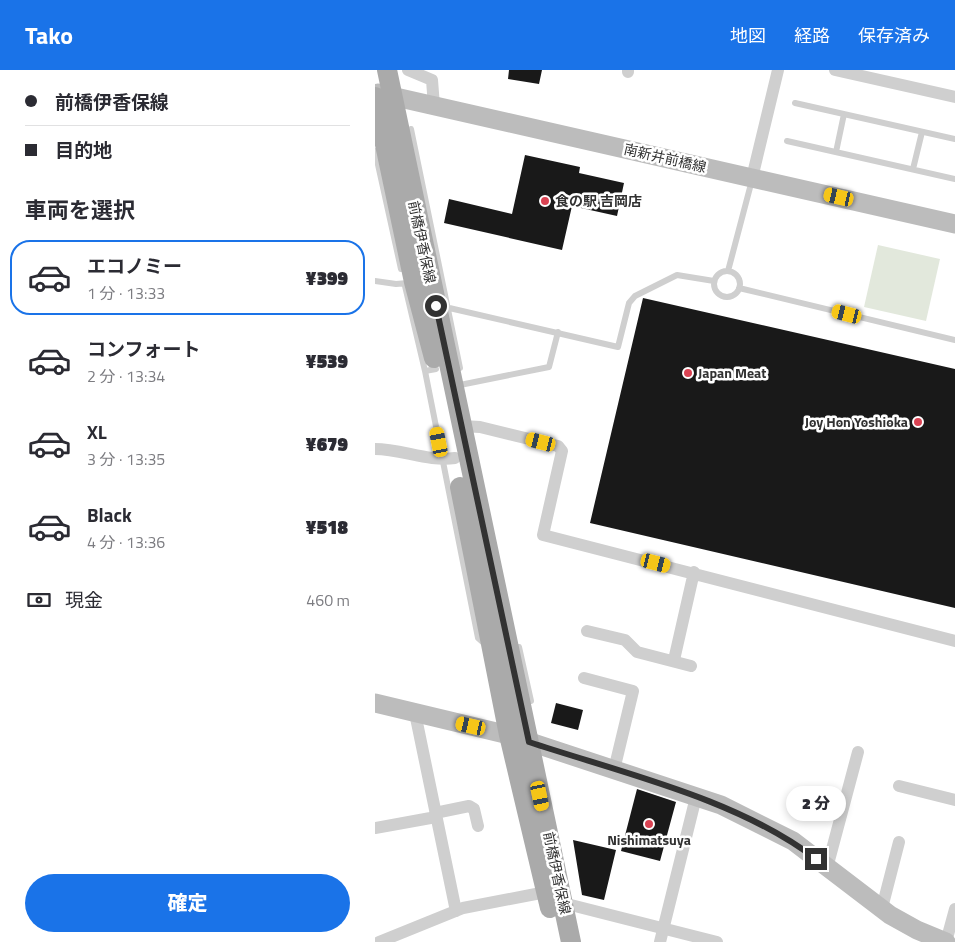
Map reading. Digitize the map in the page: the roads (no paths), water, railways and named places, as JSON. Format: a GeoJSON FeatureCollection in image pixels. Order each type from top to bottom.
{"type":"FeatureCollection","features":[{"type":"Feature","properties":{"kind":"main road","name":"前橋伊香保線"},"geometry":{"type":"LineString","coordinates":[[387,70],[381,95],[384,167],[409,283],[431,370],[449,459],[469,498],[505,642],[529,742],[571,942]]}},
{"type":"Feature","properties":{"kind":"main road","name":"前橋伊香保線"},"geometry":{"type":"LineString","coordinates":[[381,95],[416,182],[469,426],[469,498]]}},
{"type":"Feature","properties":{"kind":"main road","name":"前橋伊香保線"},"geometry":{"type":"LineString","coordinates":[[505,642],[509,735],[557,942]]}},
{"type":"Feature","properties":{"kind":"street"},"geometry":{"type":"LineString","coordinates":[[408,70],[433,80],[434,106]]}},
{"type":"Feature","properties":{"kind":"street"},"geometry":{"type":"LineString","coordinates":[[752,178],[778,70]]}},
{"type":"Feature","properties":{"kind":"street"},"geometry":{"type":"LineString","coordinates":[[835,70],[955,97]]}},
{"type":"Feature","properties":{"kind":"street","name":"南新井前橋線"},"geometry":{"type":"LineString","coordinates":[[381,95],[955,224]]}},
{"type":"Feature","properties":{"kind":"street"},"geometry":{"type":"LineString","coordinates":[[469,426],[558,446],[562,451],[543,535],[693,572],[955,641]]}},
{"type":"Feature","properties":{"kind":"street"},"geometry":{"type":"LineString","coordinates":[[375,449],[395,449],[449,459]]}},
{"type":"Feature","properties":{"kind":"street"},"geometry":{"type":"LineString","coordinates":[[674,660],[693,572]]}},
{"type":"Feature","properties":{"kind":"street"},"geometry":{"type":"LineString","coordinates":[[587,631],[625,640],[637,652],[674,660],[691,666]]}},
{"type":"Feature","properties":{"kind":"street"},"geometry":{"type":"LineString","coordinates":[[584,678],[633,691],[615,770]]}},
{"type":"Feature","properties":{"kind":"street"},"geometry":{"type":"LineString","coordinates":[[375,703],[509,735],[721,805],[793,841],[882,908],[917,930],[946,942],[955,909]]}},
{"type":"Feature","properties":{"kind":"street"},"geometry":{"type":"LineString","coordinates":[[415,713],[456,911]]}},
{"type":"Feature","properties":{"kind":"street"},"geometry":{"type":"LineString","coordinates":[[827,868],[857,752]]}},
{"type":"Feature","properties":{"kind":"street"},"geometry":{"type":"LineString","coordinates":[[899,786],[955,800]]}},
{"type":"Feature","properties":{"kind":"street"},"geometry":{"type":"LineString","coordinates":[[659,942],[696,797]]}},
{"type":"Feature","properties":{"kind":"street"},"geometry":{"type":"LineString","coordinates":[[375,828],[469,806],[474,809],[478,826]]}},
{"type":"Feature","properties":{"kind":"street"},"geometry":{"type":"LineString","coordinates":[[882,908],[899,842]]}},
{"type":"Feature","properties":{"kind":"street"},"geometry":{"type":"LineString","coordinates":[[379,942],[456,911],[546,892]]}},
{"type":"Feature","properties":{"kind":"street"},"geometry":{"type":"LineString","coordinates":[[563,903],[717,942]]}},
{"type":"Feature","properties":{"kind":"lane"},"geometry":{"type":"LineString","coordinates":[[795,103],[955,139]]}},
{"type":"Feature","properties":{"kind":"lane"},"geometry":{"type":"LineString","coordinates":[[837,152],[844,114]]}},
{"type":"Feature","properties":{"kind":"lane"},"geometry":{"type":"LineString","coordinates":[[411,129],[416,182]]}},
{"type":"Feature","properties":{"kind":"lane"},"geometry":{"type":"LineString","coordinates":[[913,169],[922,132]]}},
{"type":"Feature","properties":{"kind":"lane"},"geometry":{"type":"LineString","coordinates":[[787,141],[955,178]]}},
{"type":"Feature","properties":{"kind":"lane"},"geometry":{"type":"LineString","coordinates":[[375,151],[384,167]]}},
{"type":"Feature","properties":{"kind":"lane"},"geometry":{"type":"LineString","coordinates":[[728,271],[752,178]]}},
{"type":"Feature","properties":{"kind":"lane"},"geometry":{"type":"LineString","coordinates":[[728,271],[737,275],[739,288],[731,297],[722,297],[715,291],[714,281],[720,272],[728,271]]}},
{"type":"Feature","properties":{"kind":"lane"},"geometry":{"type":"LineString","coordinates":[[442,307],[618,347],[629,304],[635,296],[677,275],[714,281]]}},
{"type":"Feature","properties":{"kind":"lane"},"geometry":{"type":"LineString","coordinates":[[375,281],[409,283]]}},
{"type":"Feature","properties":{"kind":"lane"},"geometry":{"type":"LineString","coordinates":[[739,288],[955,340]]}},
{"type":"Feature","properties":{"kind":"lane"},"geometry":{"type":"LineString","coordinates":[[460,388],[549,367],[558,332]]}},
{"type":"Feature","properties":{"kind":"lane"},"geometry":{"type":"LineString","coordinates":[[469,498],[479,638],[505,642],[531,701]]}},
{"type":"Feature","properties":{"kind":"place","name":"食の駅 吉岡店"},"geometry":{"type":"Point","coordinates":[545,201]}},
{"type":"Feature","properties":{"kind":"place","name":"Japan Meat"},"geometry":{"type":"Point","coordinates":[688,373]}},
{"type":"Feature","properties":{"kind":"place","name":"Joy Hon Yoshioka"},"geometry":{"type":"Point","coordinates":[918,422]}},
{"type":"Feature","properties":{"kind":"place","name":"Nishimatsuya"},"geometry":{"type":"Point","coordinates":[649,824]}}]}
